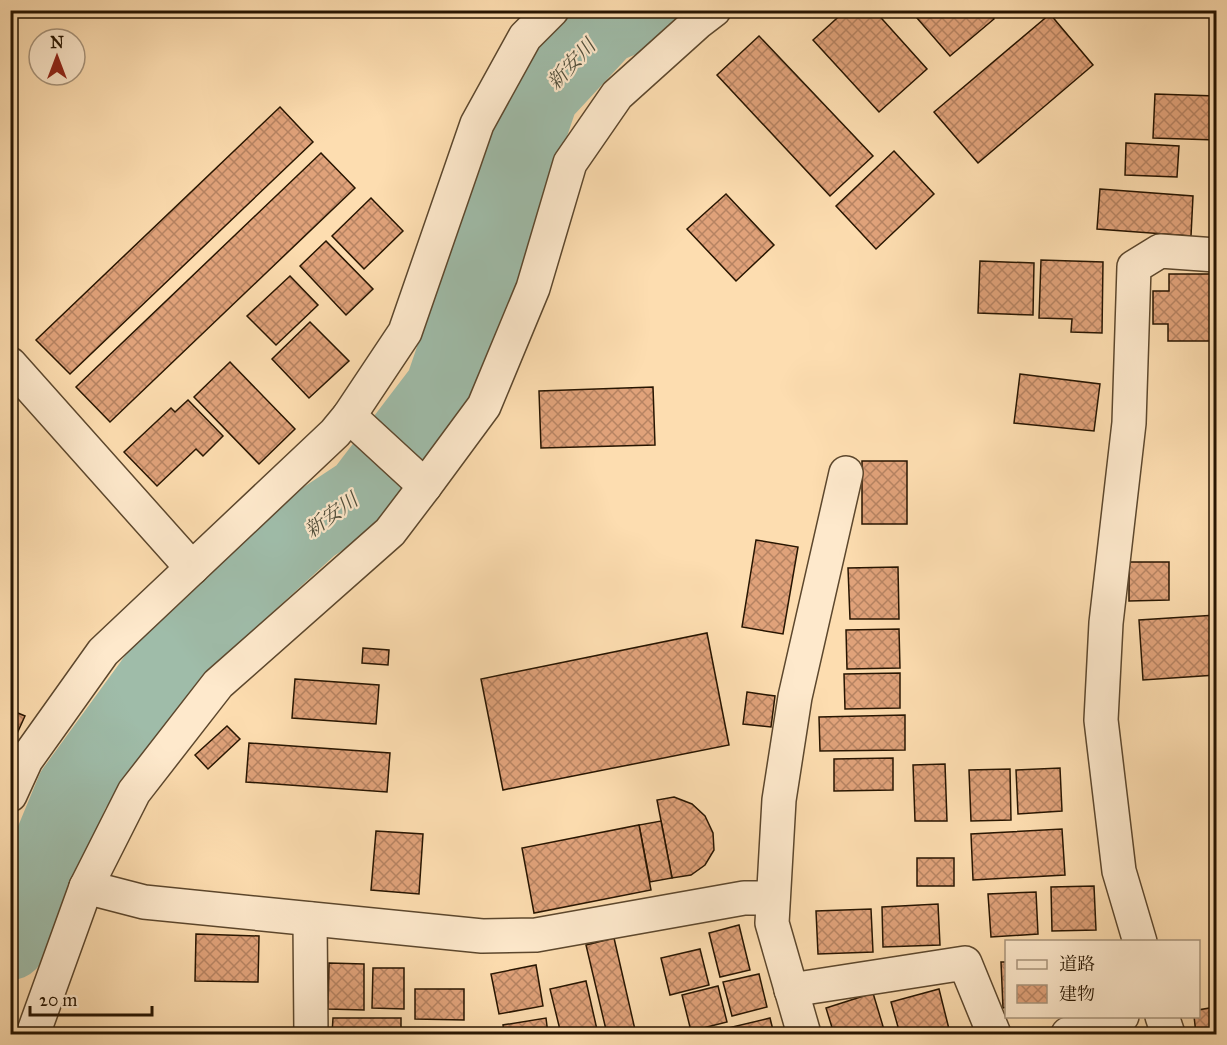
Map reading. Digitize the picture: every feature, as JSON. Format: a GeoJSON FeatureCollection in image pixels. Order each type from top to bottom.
{"type":"FeatureCollection","features":[{"type":"Feature","properties":{"kind":"street"},"geometry":{"type":"LineString","coordinates":[[10,795],[26,760],[103,652],[334,433],[353,420],[405,332],[477,124],[525,37],[552,10]]}},
{"type":"Feature","properties":{"kind":"street"},"geometry":{"type":"LineString","coordinates":[[33,1035],[86,887],[134,792],[218,684],[390,532],[418,480],[484,406],[533,288],[570,163],[617,94],[714,10]]}},
{"type":"Feature","properties":{"kind":"street"},"geometry":{"type":"LineString","coordinates":[[1139,940],[1119,871],[1101,720],[1106,623],[1129,423],[1134,267],[1160,251],[1216,255]]}},
{"type":"Feature","properties":{"kind":"street"},"geometry":{"type":"LineString","coordinates":[[10,364],[192,568]]}},
{"type":"Feature","properties":{"kind":"street"},"geometry":{"type":"LineString","coordinates":[[353,420],[418,480]]}},
{"type":"Feature","properties":{"kind":"street"},"geometry":{"type":"LineString","coordinates":[[804,1035],[772,923],[779,800],[795,697],[846,473]]}},
{"type":"Feature","properties":{"kind":"street"},"geometry":{"type":"LineString","coordinates":[[86,887],[144,902],[482,936],[536,935],[744,898],[773,898]]}},
{"type":"Feature","properties":{"kind":"street"},"geometry":{"type":"LineString","coordinates":[[310,919],[311,1035]]}},
{"type":"Feature","properties":{"kind":"street"},"geometry":{"type":"LineString","coordinates":[[791,990],[965,963],[994,1035]]}},
{"type":"Feature","properties":{"kind":"street"},"geometry":{"type":"LineString","coordinates":[[1068,1035],[1119,1018]]}},
{"type":"Feature","properties":{"kind":"street"},"geometry":{"type":"LineString","coordinates":[[1162,1018],[1168,1035]]}},
{"type":"Feature","properties":{"kind":"building"},"geometry":{"type":"Polygon","coordinates":[[[846,10],[874,10],[927,69],[879,112],[813,40],[846,10]]]}},
{"type":"Feature","properties":{"kind":"building"},"geometry":{"type":"Polygon","coordinates":[[[910,10],[987,10],[994,19],[950,56],[910,10]]]}},
{"type":"Feature","properties":{"kind":"building"},"geometry":{"type":"Polygon","coordinates":[[[1050,14],[1093,65],[978,163],[934,112],[1050,14]]]}},
{"type":"Feature","properties":{"kind":"building"},"geometry":{"type":"Polygon","coordinates":[[[759,36],[873,156],[830,196],[717,75],[759,36]]]}},
{"type":"Feature","properties":{"kind":"building"},"geometry":{"type":"Polygon","coordinates":[[[1155,94],[1216,96],[1216,140],[1153,138],[1155,94]]]}},
{"type":"Feature","properties":{"kind":"building"},"geometry":{"type":"Polygon","coordinates":[[[280,107],[313,142],[70,374],[36,340],[280,107]]]}},
{"type":"Feature","properties":{"kind":"building"},"geometry":{"type":"Polygon","coordinates":[[[1126,143],[1179,146],[1177,177],[1125,175],[1126,143]]]}},
{"type":"Feature","properties":{"kind":"building"},"geometry":{"type":"Polygon","coordinates":[[[894,151],[934,194],[876,249],[836,206],[894,151]]]}},
{"type":"Feature","properties":{"kind":"building"},"geometry":{"type":"Polygon","coordinates":[[[321,153],[355,188],[110,422],[76,387],[321,153]]]}},
{"type":"Feature","properties":{"kind":"building"},"geometry":{"type":"Polygon","coordinates":[[[1100,189],[1193,196],[1191,236],[1097,229],[1100,189]]]}},
{"type":"Feature","properties":{"kind":"building"},"geometry":{"type":"Polygon","coordinates":[[[726,194],[774,245],[736,281],[687,229],[726,194]]]}},
{"type":"Feature","properties":{"kind":"building"},"geometry":{"type":"Polygon","coordinates":[[[371,198],[403,231],[364,269],[332,236],[371,198]]]}},
{"type":"Feature","properties":{"kind":"building"},"geometry":{"type":"Polygon","coordinates":[[[326,241],[373,289],[346,315],[300,266],[326,241]]]}},
{"type":"Feature","properties":{"kind":"building"},"geometry":{"type":"Polygon","coordinates":[[[1041,260],[1103,262],[1102,333],[1071,332],[1072,319],[1039,318],[1041,260]]]}},
{"type":"Feature","properties":{"kind":"building"},"geometry":{"type":"Polygon","coordinates":[[[980,261],[1034,263],[1033,315],[978,313],[980,261]]]}},
{"type":"Feature","properties":{"kind":"building"},"geometry":{"type":"Polygon","coordinates":[[[1169,274],[1216,274],[1216,341],[1168,341],[1168,324],[1153,324],[1153,291],[1169,291],[1169,274]]]}},
{"type":"Feature","properties":{"kind":"building"},"geometry":{"type":"Polygon","coordinates":[[[290,276],[318,305],[276,345],[247,316],[290,276]]]}},
{"type":"Feature","properties":{"kind":"building"},"geometry":{"type":"Polygon","coordinates":[[[310,322],[349,361],[309,398],[272,359],[310,322]]]}},
{"type":"Feature","properties":{"kind":"building"},"geometry":{"type":"Polygon","coordinates":[[[230,362],[295,429],[259,464],[194,397],[230,362]]]}},
{"type":"Feature","properties":{"kind":"building"},"geometry":{"type":"Polygon","coordinates":[[[1020,374],[1100,384],[1094,431],[1014,423],[1020,374]]]}},
{"type":"Feature","properties":{"kind":"building"},"geometry":{"type":"Polygon","coordinates":[[[653,387],[655,445],[541,448],[539,391],[653,387]]]}},
{"type":"Feature","properties":{"kind":"building"},"geometry":{"type":"Polygon","coordinates":[[[188,400],[223,436],[203,456],[196,449],[157,486],[124,452],[171,408],[175,412],[188,400]]]}},
{"type":"Feature","properties":{"kind":"building"},"geometry":{"type":"Polygon","coordinates":[[[862,461],[907,461],[907,524],[862,524],[862,461]]]}},
{"type":"Feature","properties":{"kind":"building"},"geometry":{"type":"Polygon","coordinates":[[[756,540],[798,547],[783,634],[742,627],[756,540]]]}},
{"type":"Feature","properties":{"kind":"building"},"geometry":{"type":"Polygon","coordinates":[[[1129,562],[1169,562],[1169,600],[1129,601],[1129,562]]]}},
{"type":"Feature","properties":{"kind":"building"},"geometry":{"type":"Polygon","coordinates":[[[898,567],[899,619],[850,619],[848,568],[898,567]]]}},
{"type":"Feature","properties":{"kind":"building"},"geometry":{"type":"Polygon","coordinates":[[[1216,615],[1216,675],[1143,680],[1139,620],[1216,615]]]}},
{"type":"Feature","properties":{"kind":"building"},"geometry":{"type":"Polygon","coordinates":[[[899,629],[900,668],[847,669],[846,630],[899,629]]]}},
{"type":"Feature","properties":{"kind":"building"},"geometry":{"type":"Polygon","coordinates":[[[707,633],[729,745],[503,790],[481,679],[707,633]]]}},
{"type":"Feature","properties":{"kind":"building"},"geometry":{"type":"Polygon","coordinates":[[[363,648],[389,650],[388,665],[362,663],[363,648]]]}},
{"type":"Feature","properties":{"kind":"building"},"geometry":{"type":"Polygon","coordinates":[[[900,673],[900,708],[845,709],[844,674],[900,673]]]}},
{"type":"Feature","properties":{"kind":"building"},"geometry":{"type":"Polygon","coordinates":[[[295,679],[379,685],[376,724],[292,718],[295,679]]]}},
{"type":"Feature","properties":{"kind":"building"},"geometry":{"type":"Polygon","coordinates":[[[747,692],[775,696],[771,727],[743,724],[747,692]]]}},
{"type":"Feature","properties":{"kind":"building"},"geometry":{"type":"Polygon","coordinates":[[[13,711],[25,716],[10,749],[10,716],[13,711]]]}},
{"type":"Feature","properties":{"kind":"building"},"geometry":{"type":"Polygon","coordinates":[[[905,715],[905,750],[820,751],[819,717],[905,715]]]}},
{"type":"Feature","properties":{"kind":"building"},"geometry":{"type":"Polygon","coordinates":[[[227,726],[240,739],[208,769],[195,755],[227,726]]]}},
{"type":"Feature","properties":{"kind":"building"},"geometry":{"type":"Polygon","coordinates":[[[249,743],[390,753],[387,792],[246,782],[249,743]]]}},
{"type":"Feature","properties":{"kind":"building"},"geometry":{"type":"Polygon","coordinates":[[[893,758],[893,790],[834,791],[834,759],[893,758]]]}},
{"type":"Feature","properties":{"kind":"building"},"geometry":{"type":"Polygon","coordinates":[[[945,764],[947,821],[915,821],[913,765],[945,764]]]}},
{"type":"Feature","properties":{"kind":"building"},"geometry":{"type":"Polygon","coordinates":[[[1060,768],[1062,811],[1018,814],[1016,770],[1060,768]]]}},
{"type":"Feature","properties":{"kind":"building"},"geometry":{"type":"Polygon","coordinates":[[[1010,769],[1011,820],[971,821],[969,770],[1010,769]]]}},
{"type":"Feature","properties":{"kind":"building"},"geometry":{"type":"Polygon","coordinates":[[[674,797],[692,804],[705,816],[713,833],[714,850],[705,865],[691,875],[672,878],[657,800],[674,797]]]}},
{"type":"Feature","properties":{"kind":"building"},"geometry":{"type":"Polygon","coordinates":[[[661,821],[672,878],[650,882],[639,825],[661,821]]]}},
{"type":"Feature","properties":{"kind":"building"},"geometry":{"type":"Polygon","coordinates":[[[639,825],[651,890],[534,913],[522,848],[639,825]]]}},
{"type":"Feature","properties":{"kind":"building"},"geometry":{"type":"Polygon","coordinates":[[[1062,829],[1065,875],[973,880],[971,834],[1062,829]]]}},
{"type":"Feature","properties":{"kind":"building"},"geometry":{"type":"Polygon","coordinates":[[[376,831],[423,834],[419,894],[371,890],[376,831]]]}},
{"type":"Feature","properties":{"kind":"building"},"geometry":{"type":"Polygon","coordinates":[[[917,858],[954,858],[954,886],[917,886],[917,858]]]}},
{"type":"Feature","properties":{"kind":"building"},"geometry":{"type":"Polygon","coordinates":[[[1094,886],[1096,930],[1052,931],[1051,887],[1094,886]]]}},
{"type":"Feature","properties":{"kind":"building"},"geometry":{"type":"Polygon","coordinates":[[[1036,892],[1038,934],[991,937],[988,894],[1036,892]]]}},
{"type":"Feature","properties":{"kind":"building"},"geometry":{"type":"Polygon","coordinates":[[[938,904],[940,945],[883,947],[882,907],[938,904]]]}},
{"type":"Feature","properties":{"kind":"building"},"geometry":{"type":"Polygon","coordinates":[[[871,909],[873,952],[818,954],[816,911],[871,909]]]}},
{"type":"Feature","properties":{"kind":"building"},"geometry":{"type":"Polygon","coordinates":[[[739,925],[750,970],[720,977],[709,933],[739,925]]]}},
{"type":"Feature","properties":{"kind":"building"},"geometry":{"type":"Polygon","coordinates":[[[196,934],[259,936],[258,982],[195,981],[196,934]]]}},
{"type":"Feature","properties":{"kind":"building"},"geometry":{"type":"Polygon","coordinates":[[[614,938],[636,1034],[607,1034],[586,945],[614,938]]]}},
{"type":"Feature","properties":{"kind":"building"},"geometry":{"type":"Polygon","coordinates":[[[700,949],[709,985],[670,995],[661,958],[700,949]]]}},
{"type":"Feature","properties":{"kind":"building"},"geometry":{"type":"Polygon","coordinates":[[[1001,962],[1005,962],[1005,1007],[1003,1008],[1001,962]]]}},
{"type":"Feature","properties":{"kind":"building"},"geometry":{"type":"Polygon","coordinates":[[[329,963],[364,964],[364,1010],[328,1009],[329,963]]]}},
{"type":"Feature","properties":{"kind":"building"},"geometry":{"type":"Polygon","coordinates":[[[536,965],[543,1006],[499,1014],[491,974],[536,965]]]}},
{"type":"Feature","properties":{"kind":"building"},"geometry":{"type":"Polygon","coordinates":[[[373,968],[404,968],[404,1009],[372,1008],[373,968]]]}},
{"type":"Feature","properties":{"kind":"building"},"geometry":{"type":"Polygon","coordinates":[[[759,974],[767,1007],[732,1016],[723,982],[759,974]]]}},
{"type":"Feature","properties":{"kind":"building"},"geometry":{"type":"Polygon","coordinates":[[[586,981],[598,1034],[561,1034],[550,989],[586,981]]]}},
{"type":"Feature","properties":{"kind":"building"},"geometry":{"type":"Polygon","coordinates":[[[718,986],[727,1022],[691,1031],[682,995],[718,986]]]}},
{"type":"Feature","properties":{"kind":"building"},"geometry":{"type":"Polygon","coordinates":[[[415,989],[464,989],[464,1020],[415,1019],[415,989]]]}},
{"type":"Feature","properties":{"kind":"building"},"geometry":{"type":"Polygon","coordinates":[[[939,989],[949,1029],[926,1034],[900,1034],[891,1002],[939,989]]]}},
{"type":"Feature","properties":{"kind":"building"},"geometry":{"type":"Polygon","coordinates":[[[873,993],[885,1033],[834,1034],[826,1008],[873,993]]]}},
{"type":"Feature","properties":{"kind":"building"},"geometry":{"type":"Polygon","coordinates":[[[1216,1007],[1216,1034],[1196,1034],[1194,1018],[1200,1018],[1200,1010],[1216,1007]]]}},
{"type":"Feature","properties":{"kind":"building"},"geometry":{"type":"Polygon","coordinates":[[[333,1018],[401,1018],[401,1034],[332,1034],[333,1018]]]}},
{"type":"Feature","properties":{"kind":"building"},"geometry":{"type":"Polygon","coordinates":[[[546,1018],[548,1034],[504,1034],[503,1025],[546,1018]]]}},
{"type":"Feature","properties":{"kind":"building"},"geometry":{"type":"Polygon","coordinates":[[[770,1018],[774,1034],[703,1034],[770,1018]]]}},
{"type":"Feature","properties":{"kind":"waterway"},"geometry":{"type":"LineString","coordinates":[[601,10],[605,27]]}},
{"type":"Feature","properties":{"kind":"waterway","name":"新安川"},"geometry":{"type":"LineString","coordinates":[[10,943],[73,790],[172,654],[312,526],[362,493],[442,388],[542,95],[605,27],[646,10]]}}]}
